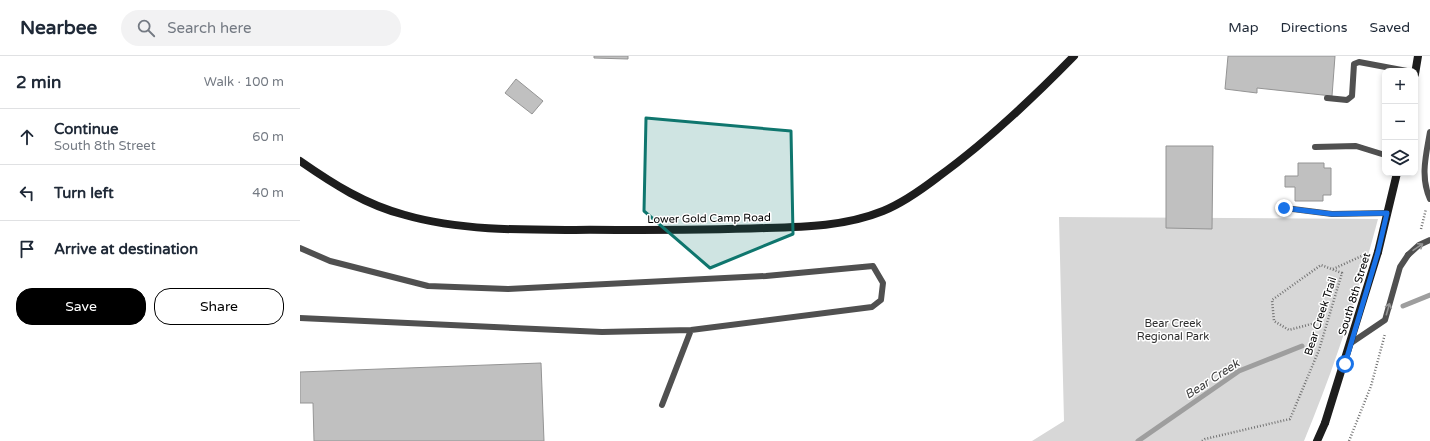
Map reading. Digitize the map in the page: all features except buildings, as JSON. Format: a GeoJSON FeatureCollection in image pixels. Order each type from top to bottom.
{"type":"FeatureCollection","features":[{"type":"Feature","properties":{"kind":"street","name":"Lower Gold Camp Road"},"geometry":{"type":"LineString","coordinates":[[300,161],[350,194],[377,206],[406,216],[443,223],[531,229],[694,231],[821,226],[858,220],[886,210],[916,193],[975,151],[1025,106],[1074,56]]}},
{"type":"Feature","properties":{"kind":"street"},"geometry":{"type":"LineString","coordinates":[[1416,68],[1418,56]]}},
{"type":"Feature","properties":{"kind":"street","name":"South 8th Street"},"geometry":{"type":"LineString","coordinates":[[1317,441],[1325,423],[1351,344],[1379,250],[1396,176]]}},
{"type":"Feature","properties":{"kind":"lane"},"geometry":{"type":"LineString","coordinates":[[1328,98],[1347,100],[1352,96],[1354,64],[1359,62],[1391,68]]}},
{"type":"Feature","properties":{"kind":"lane"},"geometry":{"type":"LineString","coordinates":[[1430,132],[1424,170],[1425,187],[1430,199]]}},
{"type":"Feature","properties":{"kind":"lane"},"geometry":{"type":"LineString","coordinates":[[1315,147],[1356,146],[1382,154]]}},
{"type":"Feature","properties":{"kind":"lane"},"geometry":{"type":"LineString","coordinates":[[1284,208],[1332,214],[1387,213]]}},
{"type":"Feature","properties":{"kind":"lane"},"geometry":{"type":"LineString","coordinates":[[1351,344],[1385,320],[1400,267],[1408,255],[1419,245],[1430,240]]}},
{"type":"Feature","properties":{"kind":"lane"},"geometry":{"type":"LineString","coordinates":[[300,248],[330,261],[428,286],[508,289],[766,276],[873,266],[882,283],[881,300],[872,307],[691,330],[602,332],[300,318]]}},
{"type":"Feature","properties":{"kind":"lane"},"geometry":{"type":"LineString","coordinates":[[662,405],[691,330]]}},
{"type":"Feature","properties":{"kind":"path"},"geometry":{"type":"LineString","coordinates":[[1421,229],[1426,208]]}},
{"type":"Feature","properties":{"kind":"path"},"geometry":{"type":"LineString","coordinates":[[1333,269],[1379,250]]}},
{"type":"Feature","properties":{"kind":"path","name":"Bear Creek Trail"},"geometry":{"type":"LineString","coordinates":[[1202,441],[1290,419],[1319,350],[1342,273],[1321,265],[1272,300],[1274,321],[1289,330],[1315,323]]}},
{"type":"Feature","properties":{"kind":"path"},"geometry":{"type":"LineString","coordinates":[[1349,441],[1371,386],[1387,328]]}},
{"type":"Feature","properties":{"kind":"highlighted area"},"geometry":{"type":"Polygon","coordinates":[[[646,118],[791,131],[793,234],[710,268],[644,211],[646,118]]]}},
{"type":"Feature","properties":{"kind":"green space","name":"Bear Creek Regional Park"},"geometry":{"type":"Polygon","coordinates":[[[1059,217],[1378,219],[1345,332],[1304,441],[1032,441],[1064,421],[1059,217]]]}},
{"type":"Feature","properties":{"kind":"waterway","name":"Bear Creek"},"geometry":{"type":"LineString","coordinates":[[1403,306],[1430,295]]}},
{"type":"Feature","properties":{"kind":"waterway","name":"Bear Creek"},"geometry":{"type":"LineString","coordinates":[[1138,441],[1239,371],[1302,346]]}},
{"type":"Feature","properties":{"kind":"route"},"geometry":{"type":"LineString","coordinates":[[1284,208],[1332,214],[1387,213],[1378,252],[1345,364]]}}]}
